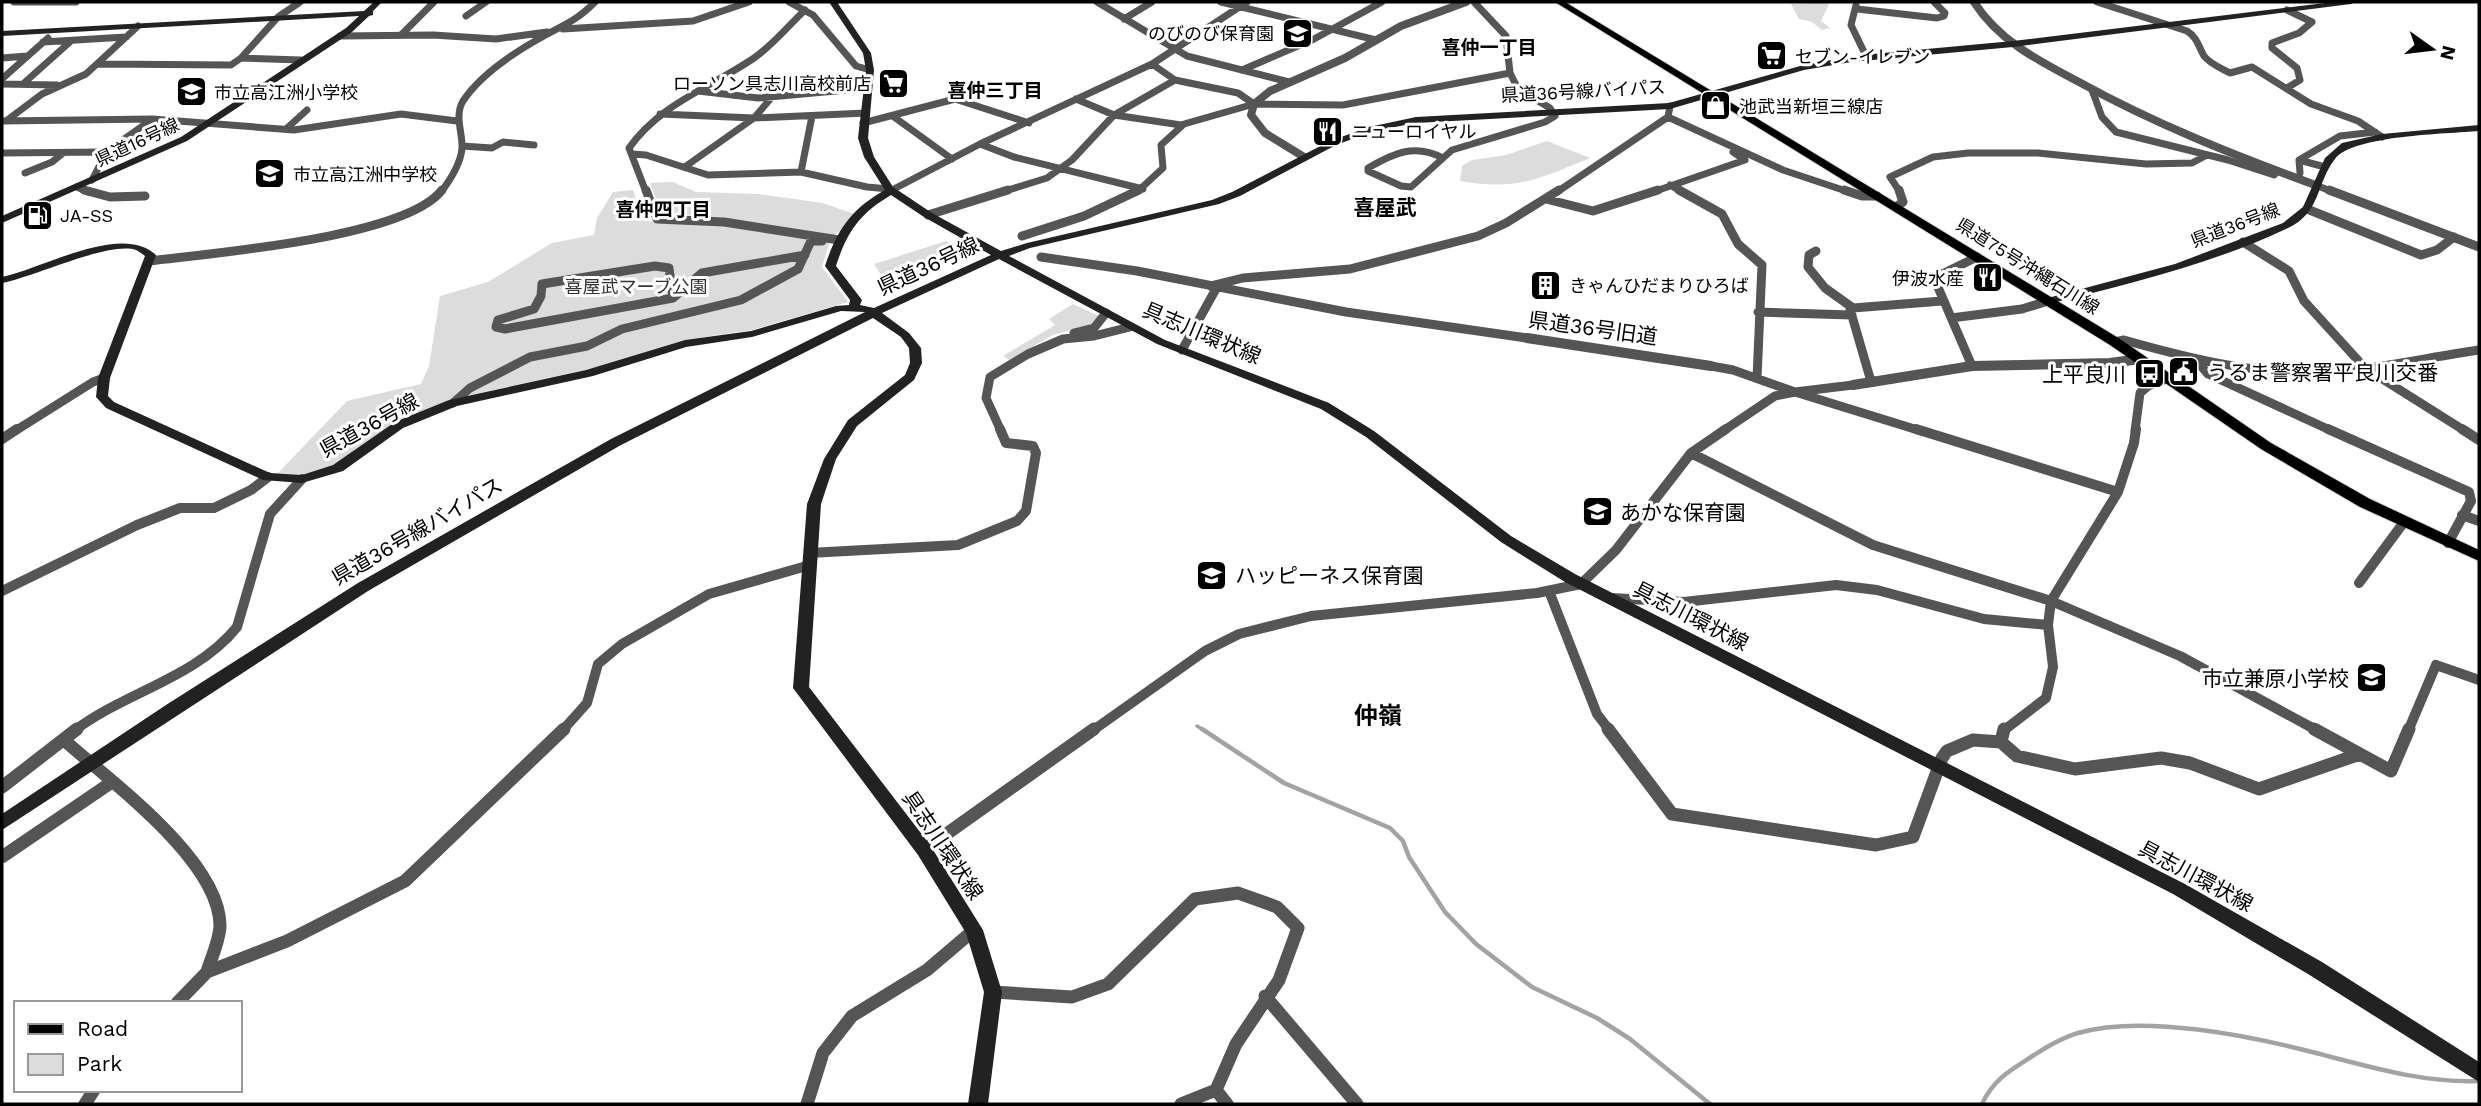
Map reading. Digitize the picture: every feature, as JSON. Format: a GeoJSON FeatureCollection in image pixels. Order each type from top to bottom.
{"type":"FeatureCollection","features":[{"type":"Feature","properties":{"kind":"main road","name":"県道16号線"},"geometry":{"type":"LineString","coordinates":[[2,220],[167,148],[340,36],[370,13],[378,2]]}},
{"type":"Feature","properties":{"kind":"main road","name":"具志川環状線"},"geometry":{"type":"LineString","coordinates":[[833,2],[867,53],[870,70],[865,147],[890,189],[928,215],[1130,327],[1325,406],[1370,434],[1506,539],[1581,584],[2179,889],[2315,968],[2479,1073]]}},
{"type":"Feature","properties":{"kind":"main road","name":"県道75号沖縄石川線"},"geometry":{"type":"LineString","coordinates":[[1559,2],[2115,342],[2266,446],[2330,484],[2479,556]]}},
{"type":"Feature","properties":{"kind":"main road","name":"県道36号線バイパス"},"geometry":{"type":"LineString","coordinates":[[999,254],[1215,202],[1358,134],[1416,120],[1669,111],[1803,68],[1867,58],[2013,44],[2351,2]]}},
{"type":"Feature","properties":{"kind":"main road"},"geometry":{"type":"LineString","coordinates":[[2,33],[370,13]]}},
{"type":"Feature","properties":{"kind":"main road","name":"県道36号線"},"geometry":{"type":"LineString","coordinates":[[2048,301],[2179,266],[2287,225],[2307,209],[2325,167],[2337,150],[2345,145],[2378,135],[2479,128]]}},
{"type":"Feature","properties":{"kind":"main road"},"geometry":{"type":"LineString","coordinates":[[855,307],[856,300],[830,266],[839,240],[859,216],[890,189]]}},
{"type":"Feature","properties":{"kind":"main road"},"geometry":{"type":"LineString","coordinates":[[2,280],[33,274],[88,251],[114,246],[142,247],[151,255],[103,379]]}},
{"type":"Feature","properties":{"kind":"main road","name":"県道36号線"},"geometry":{"type":"LineString","coordinates":[[103,379],[102,397],[110,405],[268,477],[302,480],[338,468],[399,425],[453,403],[589,373],[685,344],[752,334],[840,308],[855,307],[874,312],[999,254]]}},
{"type":"Feature","properties":{"kind":"main road","name":"具志川環状線"},"geometry":{"type":"LineString","coordinates":[[874,312],[905,335],[915,348],[916,363],[910,377],[852,423],[830,459],[814,504],[801,688],[924,850],[974,930],[993,992],[978,1104]]}},
{"type":"Feature","properties":{"kind":"main road","name":"県道36号線バイパス"},"geometry":{"type":"LineString","coordinates":[[2,823],[273,643],[471,523],[616,442],[874,312]]}},
{"type":"Feature","properties":{"kind":"street"},"geometry":{"type":"LineString","coordinates":[[14,2],[76,2]]}},
{"type":"Feature","properties":{"kind":"street"},"geometry":{"type":"LineString","coordinates":[[98,64],[203,62],[231,65],[241,58],[278,17],[300,2]]}},
{"type":"Feature","properties":{"kind":"street"},"geometry":{"type":"LineString","coordinates":[[401,36],[434,2]]}},
{"type":"Feature","properties":{"kind":"street"},"geometry":{"type":"LineString","coordinates":[[466,16],[486,2]]}},
{"type":"Feature","properties":{"kind":"street"},"geometry":{"type":"LineString","coordinates":[[149,261],[251,248],[372,224],[419,209],[435,199],[454,173],[462,146],[457,121],[459,106],[470,92],[515,55],[554,31],[571,24],[595,2]]}},
{"type":"Feature","properties":{"kind":"street"},"geometry":{"type":"LineString","coordinates":[[340,36],[496,39],[554,31],[693,21],[749,2]]}},
{"type":"Feature","properties":{"kind":"street"},"geometry":{"type":"LineString","coordinates":[[789,2],[813,15],[856,66],[870,70]]}},
{"type":"Feature","properties":{"kind":"street"},"geometry":{"type":"LineString","coordinates":[[1097,2],[1187,56],[1289,82]]}},
{"type":"Feature","properties":{"kind":"street"},"geometry":{"type":"LineString","coordinates":[[1124,19],[1152,2]]}},
{"type":"Feature","properties":{"kind":"street"},"geometry":{"type":"LineString","coordinates":[[1221,2],[1244,4],[1376,40]]}},
{"type":"Feature","properties":{"kind":"street"},"geometry":{"type":"LineString","coordinates":[[1242,70],[1280,56],[1335,30],[1382,2]]}},
{"type":"Feature","properties":{"kind":"street"},"geometry":{"type":"LineString","coordinates":[[1304,158],[1260,129],[1251,116],[1254,104],[1270,91],[1345,58],[1411,21],[1466,2]]}},
{"type":"Feature","properties":{"kind":"street"},"geometry":{"type":"LineString","coordinates":[[1443,158],[1423,149],[1416,150],[1378,162],[1368,168],[1368,172],[1401,186],[1411,187],[1443,158],[1451,149],[1545,122],[1555,116],[1555,113],[1518,89],[1510,73],[1506,36],[1474,2]]}},
{"type":"Feature","properties":{"kind":"street"},"geometry":{"type":"LineString","coordinates":[[1867,58],[1851,25],[1856,5],[1937,18],[1944,16],[1945,13],[1934,2]]}},
{"type":"Feature","properties":{"kind":"street"},"geometry":{"type":"LineString","coordinates":[[1974,2],[1982,15],[2013,44],[2092,90],[2182,135],[2479,247]]}},
{"type":"Feature","properties":{"kind":"street"},"geometry":{"type":"LineString","coordinates":[[2098,2],[2187,31],[2196,37],[2201,53],[2207,61],[2230,73],[2252,67],[2311,104],[2358,121],[2378,135]]}},
{"type":"Feature","properties":{"kind":"street"},"geometry":{"type":"LineString","coordinates":[[632,155],[646,155],[708,175],[801,172],[867,187],[890,189],[1152,64],[1244,4]]}},
{"type":"Feature","properties":{"kind":"street"},"geometry":{"type":"LineString","coordinates":[[804,9],[758,56],[660,114],[635,138],[629,148],[657,219],[724,222],[839,240]]}},
{"type":"Feature","properties":{"kind":"street"},"geometry":{"type":"LineString","coordinates":[[2287,10],[2312,22],[2299,33],[2272,43],[2273,48],[2297,68],[2300,80],[2287,88]]}},
{"type":"Feature","properties":{"kind":"street"},"geometry":{"type":"LineString","coordinates":[[4,121],[41,94],[86,74],[138,26]]}},
{"type":"Feature","properties":{"kind":"street"},"geometry":{"type":"LineString","coordinates":[[2,82],[59,30]]}},
{"type":"Feature","properties":{"kind":"street"},"geometry":{"type":"LineString","coordinates":[[43,42],[126,37]]}},
{"type":"Feature","properties":{"kind":"street"},"geometry":{"type":"LineString","coordinates":[[24,83],[71,41]]}},
{"type":"Feature","properties":{"kind":"street"},"geometry":{"type":"LineString","coordinates":[[2,58],[27,57]]}},
{"type":"Feature","properties":{"kind":"street"},"geometry":{"type":"LineString","coordinates":[[241,58],[301,60]]}},
{"type":"Feature","properties":{"kind":"street"},"geometry":{"type":"LineString","coordinates":[[1152,64],[1175,80],[1250,98],[1254,104]]}},
{"type":"Feature","properties":{"kind":"street"},"geometry":{"type":"LineString","coordinates":[[1076,99],[1114,115],[1181,125],[1254,104],[1343,106],[1510,73]]}},
{"type":"Feature","properties":{"kind":"street"},"geometry":{"type":"LineString","coordinates":[[928,215],[1047,178],[1061,169],[1114,115],[1175,80]]}},
{"type":"Feature","properties":{"kind":"street"},"geometry":{"type":"LineString","coordinates":[[2,82],[57,85]]}},
{"type":"Feature","properties":{"kind":"street"},"geometry":{"type":"LineString","coordinates":[[698,91],[758,99],[868,88]]}},
{"type":"Feature","properties":{"kind":"street"},"geometry":{"type":"LineString","coordinates":[[2092,90],[2102,117],[2116,132],[2274,175],[2277,172]]}},
{"type":"Feature","properties":{"kind":"street"},"geometry":{"type":"LineString","coordinates":[[686,166],[754,118],[772,97]]}},
{"type":"Feature","properties":{"kind":"street"},"geometry":{"type":"LineString","coordinates":[[660,114],[754,118],[894,117],[955,99],[1029,123]]}},
{"type":"Feature","properties":{"kind":"street"},"geometry":{"type":"LineString","coordinates":[[285,130],[307,110]]}},
{"type":"Feature","properties":{"kind":"street"},"geometry":{"type":"LineString","coordinates":[[1182,350],[1214,286],[1243,278],[1350,269],[1478,236],[1546,199],[1669,111],[1738,150],[1821,184],[1862,197],[1877,196]]}},
{"type":"Feature","properties":{"kind":"street"},"geometry":{"type":"LineString","coordinates":[[4,121],[152,119],[285,130],[330,126],[401,114],[457,121]]}},
{"type":"Feature","properties":{"kind":"street"},"geometry":{"type":"LineString","coordinates":[[801,172],[812,116]]}},
{"type":"Feature","properties":{"kind":"street"},"geometry":{"type":"LineString","coordinates":[[894,117],[952,159]]}},
{"type":"Feature","properties":{"kind":"street"},"geometry":{"type":"LineString","coordinates":[[92,180],[96,162],[104,152],[152,119]]}},
{"type":"Feature","properties":{"kind":"street"},"geometry":{"type":"LineString","coordinates":[[1022,236],[1084,216],[1143,188],[1163,168],[1161,145],[1181,125]]}},
{"type":"Feature","properties":{"kind":"street"},"geometry":{"type":"LineString","coordinates":[[2300,173],[2297,166],[2299,160],[2340,136],[2378,135]]}},
{"type":"Feature","properties":{"kind":"street"},"geometry":{"type":"LineString","coordinates":[[462,146],[492,148],[503,142],[534,145]]}},
{"type":"Feature","properties":{"kind":"street"},"geometry":{"type":"LineString","coordinates":[[980,144],[1014,157],[1143,188]]}},
{"type":"Feature","properties":{"kind":"street"},"geometry":{"type":"LineString","coordinates":[[1546,199],[1593,211],[1745,160],[1733,152],[1738,150]]}},
{"type":"Feature","properties":{"kind":"street"},"geometry":{"type":"LineString","coordinates":[[2,153],[104,152]]}},
{"type":"Feature","properties":{"kind":"street"},"geometry":{"type":"LineString","coordinates":[[25,173],[33,168],[51,165],[63,153]]}},
{"type":"Feature","properties":{"kind":"street"},"geometry":{"type":"LineString","coordinates":[[1896,207],[1903,202],[1901,193],[1889,177],[1933,157],[1979,153],[2038,153],[2146,164],[2192,163],[2207,155]]}},
{"type":"Feature","properties":{"kind":"street"},"geometry":{"type":"LineString","coordinates":[[2299,160],[2325,167]]}},
{"type":"Feature","properties":{"kind":"street"},"geometry":{"type":"LineString","coordinates":[[1670,185],[1722,214],[1738,244],[1762,265],[1757,377]]}},
{"type":"Feature","properties":{"kind":"street"},"geometry":{"type":"LineString","coordinates":[[76,187],[89,194],[111,199],[145,196]]}},
{"type":"Feature","properties":{"kind":"street"},"geometry":{"type":"LineString","coordinates":[[2307,209],[2421,255],[2437,250],[2454,237]]}},
{"type":"Feature","properties":{"kind":"street"},"geometry":{"type":"LineString","coordinates":[[453,403],[470,388],[530,357],[587,346],[622,329],[741,300],[798,269],[810,241],[839,240]]}},
{"type":"Feature","properties":{"kind":"street"},"geometry":{"type":"LineString","coordinates":[[2243,242],[2289,271],[2304,301],[2365,368],[2479,440]]}},
{"type":"Feature","properties":{"kind":"street"},"geometry":{"type":"LineString","coordinates":[[1816,251],[1809,255],[1808,267],[1825,288],[1852,312],[1870,378],[1874,382]]}},
{"type":"Feature","properties":{"kind":"street"},"geometry":{"type":"LineString","coordinates":[[673,298],[669,268],[666,267],[655,266],[542,284],[542,301],[537,309],[505,316],[498,320],[496,327],[505,330],[673,298],[684,290],[691,278],[702,273],[805,255]]}},
{"type":"Feature","properties":{"kind":"street","name":"県道36号旧道"},"geometry":{"type":"LineString","coordinates":[[1041,257],[1214,286],[1346,312],[1711,366],[1757,377],[1795,392],[1972,366],[2110,363],[2140,359]]}},
{"type":"Feature","properties":{"kind":"street"},"geometry":{"type":"LineString","coordinates":[[1972,366],[1934,278],[1978,257]]}},
{"type":"Feature","properties":{"kind":"street"},"geometry":{"type":"LineString","coordinates":[[1758,312],[1852,312],[1942,301]]}},
{"type":"Feature","properties":{"kind":"street"},"geometry":{"type":"LineString","coordinates":[[1951,318],[2022,309],[2048,301]]}},
{"type":"Feature","properties":{"kind":"street"},"geometry":{"type":"LineString","coordinates":[[1051,344],[1065,335],[1094,328],[1106,313]]}},
{"type":"Feature","properties":{"kind":"street"},"geometry":{"type":"LineString","coordinates":[[179,1001],[207,972],[287,941],[405,881],[587,703],[598,664],[622,644],[709,594],[809,559],[958,545],[1017,521],[1026,511],[1036,453],[1033,446],[1006,443],[986,398],[990,377],[1028,354],[1063,339],[1094,336],[1130,327]]}},
{"type":"Feature","properties":{"kind":"street"},"geometry":{"type":"LineString","coordinates":[[2115,342],[2124,340],[2196,360],[2310,373],[2365,368],[2479,349]]}},
{"type":"Feature","properties":{"kind":"street"},"geometry":{"type":"LineString","coordinates":[[2196,360],[2208,374],[2235,388],[2469,492],[2471,501],[2448,542]]}},
{"type":"Feature","properties":{"kind":"street"},"geometry":{"type":"LineString","coordinates":[[2001,742],[2003,730],[2046,698],[2053,667],[2048,625],[2051,601],[2118,492],[2134,443],[2140,393],[2148,386],[2168,378]]}},
{"type":"Feature","properties":{"kind":"street"},"geometry":{"type":"LineString","coordinates":[[2,439],[93,382],[103,379]]}},
{"type":"Feature","properties":{"kind":"street"},"geometry":{"type":"LineString","coordinates":[[924,850],[1205,651],[1239,634],[1311,616],[1549,590],[1581,584],[1616,550],[1691,453],[1775,396],[1795,392],[2118,492]]}},
{"type":"Feature","properties":{"kind":"street"},"geometry":{"type":"LineString","coordinates":[[1691,453],[1873,545],[2051,601],[2180,656],[2391,771],[2436,665],[2479,680]]}},
{"type":"Feature","properties":{"kind":"street"},"geometry":{"type":"LineString","coordinates":[[2,592],[137,525],[180,508],[214,508],[251,490],[268,477]]}},
{"type":"Feature","properties":{"kind":"street"},"geometry":{"type":"LineString","coordinates":[[2,787],[44,758],[101,712],[212,654],[229,640],[237,627],[270,514],[302,480]]}},
{"type":"Feature","properties":{"kind":"street"},"geometry":{"type":"LineString","coordinates":[[2462,515],[2479,521]]}},
{"type":"Feature","properties":{"kind":"street"},"geometry":{"type":"LineString","coordinates":[[2359,583],[2404,522]]}},
{"type":"Feature","properties":{"kind":"street"},"geometry":{"type":"LineString","coordinates":[[1609,598],[1684,603],[1836,585],[1877,590],[1984,619],[2048,625]]}},
{"type":"Feature","properties":{"kind":"street"},"geometry":{"type":"LineString","coordinates":[[1549,590],[1597,714],[1672,814],[1876,845],[1913,837],[1930,796],[1938,766],[1947,751],[1973,740],[2001,742],[2017,756],[2075,769],[2161,758],[2190,763],[2259,789],[2360,754]]}},
{"type":"Feature","properties":{"kind":"street"},"geometry":{"type":"LineString","coordinates":[[64,740],[92,762],[176,840],[211,886],[220,926],[207,972]]}},
{"type":"Feature","properties":{"kind":"street"},"geometry":{"type":"LineString","coordinates":[[2,857],[112,782]]}},
{"type":"Feature","properties":{"kind":"street"},"geometry":{"type":"LineString","coordinates":[[993,992],[1072,997],[1108,984],[1195,899],[1238,893],[1278,907],[1298,928],[1279,980],[1265,996],[1236,1044],[1216,1090],[1181,1104]]}},
{"type":"Feature","properties":{"kind":"street"},"geometry":{"type":"LineString","coordinates":[[807,1104],[823,1054],[852,1016],[927,970],[974,930]]}},
{"type":"Feature","properties":{"kind":"street"},"geometry":{"type":"LineString","coordinates":[[1265,996],[1357,1104]]}},
{"type":"Feature","properties":{"kind":"street"},"geometry":{"type":"LineString","coordinates":[[1216,1090],[1227,1104]]}},
{"type":"Feature","properties":{"kind":"green space"},"geometry":{"type":"Polygon","coordinates":[[[1830,2],[1821,21],[1830,28],[1822,30],[1812,22],[1799,19],[1791,4],[1830,2]]]}},
{"type":"Feature","properties":{"kind":"green space"},"geometry":{"type":"Polygon","coordinates":[[[1547,141],[1590,158],[1541,177],[1512,184],[1460,181],[1462,166],[1472,160],[1506,155],[1547,141]]]}},
{"type":"Feature","properties":{"kind":"green space","name":"喜屋武マーブ公園"},"geometry":{"type":"Polygon","coordinates":[[[673,182],[696,192],[759,194],[823,203],[857,215],[833,237],[661,211],[650,183],[673,182]]]}},
{"type":"Feature","properties":{"kind":"green space","name":"喜屋武マーブ公園"},"geometry":{"type":"Polygon","coordinates":[[[633,190],[644,221],[721,225],[830,241],[822,267],[848,302],[752,330],[684,340],[589,369],[453,399],[338,463],[303,475],[278,473],[347,401],[421,384],[429,366],[440,296],[488,282],[552,243],[594,235],[597,218],[613,192],[633,190]]]}},
{"type":"Feature","properties":{"kind":"green space"},"geometry":{"type":"Polygon","coordinates":[[[946,241],[954,245],[936,252],[940,257],[936,260],[881,275],[874,264],[946,241]]]}},
{"type":"Feature","properties":{"kind":"green space"},"geometry":{"type":"Polygon","coordinates":[[[1073,304],[1099,316],[1094,324],[1053,335],[1009,360],[1003,356],[1055,325],[1049,319],[1073,304]]]}},
{"type":"Feature","properties":{"kind":"waterway"},"geometry":{"type":"LineString","coordinates":[[1197,726],[1205,731]]}},
{"type":"Feature","properties":{"kind":"waterway"},"geometry":{"type":"LineString","coordinates":[[1202,729],[1284,783],[1390,828],[1403,841],[1409,857],[1445,912],[1476,944],[1532,987],[1597,1018],[1630,1039],[1710,1104]]}},
{"type":"Feature","properties":{"kind":"waterway"},"geometry":{"type":"LineString","coordinates":[[1982,1104],[1991,1088],[2002,1077],[2054,1043],[2078,1033],[2134,1026],[2165,1026],[2230,1034],[2397,1073],[2479,1081]]}},
{"type":"Feature","properties":{"kind":"place","name":"のびのび保育園"},"geometry":{"type":"Point","coordinates":[1297,33]}},
{"type":"Feature","properties":{"kind":"place","name":"セブン-イレブン"},"geometry":{"type":"Point","coordinates":[1772,56]}},
{"type":"Feature","properties":{"kind":"place","name":"ローソン具志川高校前店"},"geometry":{"type":"Point","coordinates":[894,83]}},
{"type":"Feature","properties":{"kind":"place","name":"市立高江洲小学校"},"geometry":{"type":"Point","coordinates":[191,92]}},
{"type":"Feature","properties":{"kind":"place","name":"池武当新垣三線店"},"geometry":{"type":"Point","coordinates":[1716,106]}},
{"type":"Feature","properties":{"kind":"place","name":"ニューロイヤル"},"geometry":{"type":"Point","coordinates":[1328,131]}},
{"type":"Feature","properties":{"kind":"place","name":"市立高江洲中学校"},"geometry":{"type":"Point","coordinates":[270,174]}},
{"type":"Feature","properties":{"kind":"place","name":"JA-SS"},"geometry":{"type":"Point","coordinates":[37,215]}},
{"type":"Feature","properties":{"kind":"place","name":"伊波水産"},"geometry":{"type":"Point","coordinates":[1987,278]}},
{"type":"Feature","properties":{"kind":"place","name":"きゃんひだまりひろば"},"geometry":{"type":"Point","coordinates":[1546,285]}},
{"type":"Feature","properties":{"kind":"place","name":"うるま警察署平良川交番"},"geometry":{"type":"Point","coordinates":[2184,372]}},
{"type":"Feature","properties":{"kind":"place","name":"上平良川"},"geometry":{"type":"Point","coordinates":[2149,374]}},
{"type":"Feature","properties":{"kind":"place","name":"あかな保育園"},"geometry":{"type":"Point","coordinates":[1597,512]}},
{"type":"Feature","properties":{"kind":"place","name":"ハッピーネス保育園"},"geometry":{"type":"Point","coordinates":[1212,575]}},
{"type":"Feature","properties":{"kind":"place","name":"市立兼原小学校"},"geometry":{"type":"Point","coordinates":[2372,678]}},
{"type":"Feature","properties":{"kind":"district","name":"喜仲一丁目"},"geometry":{"type":"Point","coordinates":[1489,47]}},
{"type":"Feature","properties":{"kind":"district","name":"喜仲三丁目"},"geometry":{"type":"Point","coordinates":[995,90]}},
{"type":"Feature","properties":{"kind":"district","name":"喜屋武"},"geometry":{"type":"Point","coordinates":[1385,207]}},
{"type":"Feature","properties":{"kind":"district","name":"喜仲四丁目"},"geometry":{"type":"Point","coordinates":[663,209]}},
{"type":"Feature","properties":{"kind":"district","name":"仲嶺"},"geometry":{"type":"Point","coordinates":[1378,716]}}]}
